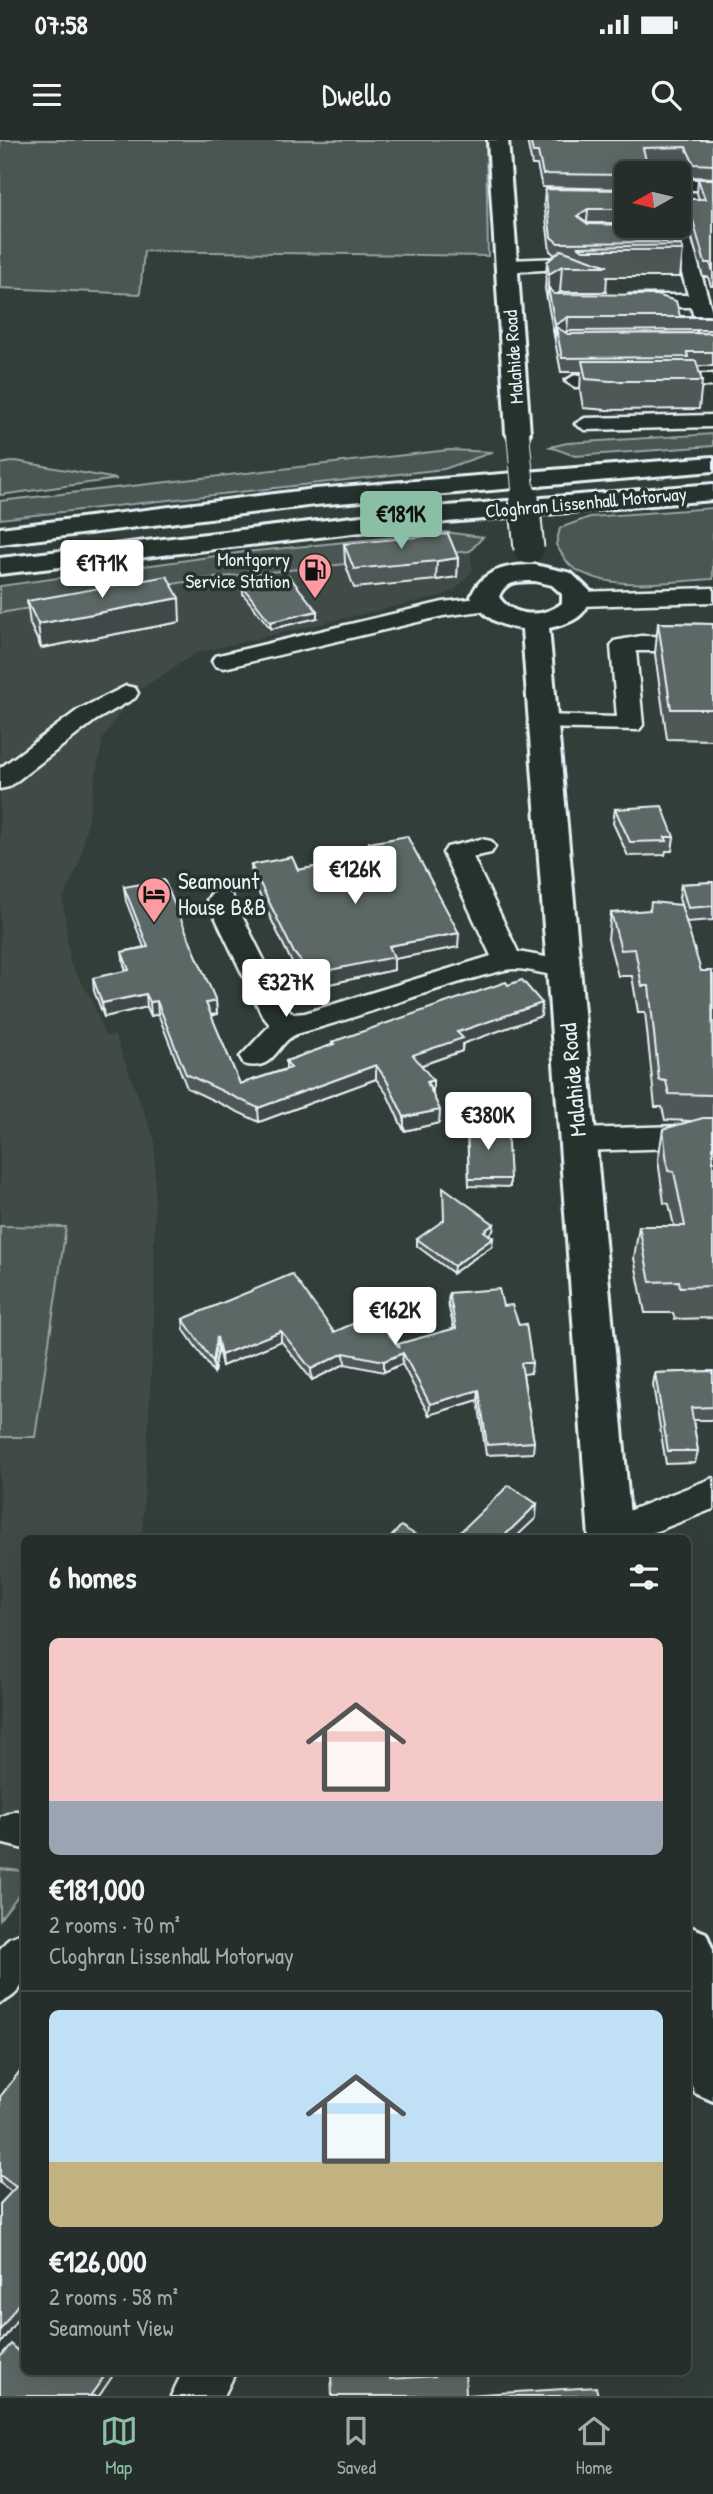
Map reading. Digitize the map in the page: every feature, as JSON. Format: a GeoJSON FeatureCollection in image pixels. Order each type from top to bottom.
{"type":"FeatureCollection","features":[{"type":"Feature","properties":{"kind":"main road","name":"Malahide Road"},"geometry":{"type":"LineString","coordinates":[[498,140],[518,433],[532,561]]}},
{"type":"Feature","properties":{"kind":"main road","name":"Cloghran Lissenhall Motorway"},"geometry":{"type":"LineString","coordinates":[[0,536],[315,497],[713,464]]}},
{"type":"Feature","properties":{"kind":"main road","name":"Cloghran Lissenhall Motorway"},"geometry":{"type":"LineString","coordinates":[[0,566],[447,514],[713,492]]}},
{"type":"Feature","properties":{"kind":"main road"},"geometry":{"type":"LineString","coordinates":[[532,561],[570,585],[578,599],[570,612],[561,617],[535,621],[506,617],[488,604],[485,597],[491,584],[532,561]]}},
{"type":"Feature","properties":{"kind":"main road","name":"Malahide Road"},"geometry":{"type":"LineString","coordinates":[[535,621],[541,723],[611,1535]]}},
{"type":"Feature","properties":{"kind":"main road"},"geometry":{"type":"LineString","coordinates":[[691,1965],[713,2075]]}},
{"type":"Feature","properties":{"kind":"street"},"geometry":{"type":"LineString","coordinates":[[650,143],[658,161]]}},
{"type":"Feature","properties":{"kind":"street"},"geometry":{"type":"LineString","coordinates":[[691,185],[713,185]]}},
{"type":"Feature","properties":{"kind":"street"},"geometry":{"type":"LineString","coordinates":[[505,237],[548,258],[568,264]]}},
{"type":"Feature","properties":{"kind":"street"},"geometry":{"type":"LineString","coordinates":[[680,238],[681,263],[700,301],[712,344],[684,340]]}},
{"type":"Feature","properties":{"kind":"street"},"geometry":{"type":"LineString","coordinates":[[507,266],[607,262]]}},
{"type":"Feature","properties":{"kind":"street"},"geometry":{"type":"LineString","coordinates":[[616,301],[700,301]]}},
{"type":"Feature","properties":{"kind":"street"},"geometry":{"type":"LineString","coordinates":[[575,381],[713,380]]}},
{"type":"Feature","properties":{"kind":"street"},"geometry":{"type":"LineString","coordinates":[[585,424],[713,421]]}},
{"type":"Feature","properties":{"kind":"street"},"geometry":{"type":"LineString","coordinates":[[578,599],[713,595]]}},
{"type":"Feature","properties":{"kind":"street"},"geometry":{"type":"LineString","coordinates":[[224,661],[443,610],[488,604]]}},
{"type":"Feature","properties":{"kind":"street"},"geometry":{"type":"LineString","coordinates":[[541,723],[629,725],[623,646],[641,643],[713,644]]}},
{"type":"Feature","properties":{"kind":"street"},"geometry":{"type":"LineString","coordinates":[[0,780],[87,715],[126,693]]}},
{"type":"Feature","properties":{"kind":"street"},"geometry":{"type":"LineString","coordinates":[[481,847],[457,853],[506,960]]}},
{"type":"Feature","properties":{"kind":"street"},"geometry":{"type":"LineString","coordinates":[[220,900],[276,1015],[288,1025]]}},
{"type":"Feature","properties":{"kind":"street"},"geometry":{"type":"LineString","coordinates":[[255,1057],[288,1025],[308,1022],[506,960],[564,968]]}},
{"type":"Feature","properties":{"kind":"street"},"geometry":{"type":"LineString","coordinates":[[578,1140],[713,1136]]}},
{"type":"Feature","properties":{"kind":"street"},"geometry":{"type":"LineString","coordinates":[[613,1535],[713,1493]]}},
{"type":"Feature","properties":{"kind":"street"},"geometry":{"type":"LineString","coordinates":[[0,1982],[21,1957]]}},
{"type":"Feature","properties":{"kind":"street"},"geometry":{"type":"LineString","coordinates":[[196,2396],[209,2375]]}},
{"type":"Feature","properties":{"kind":"shaded area"},"geometry":{"type":"Polygon","coordinates":[[[0,140],[486,140],[488,256],[144,251],[140,294],[0,288],[0,140]]]}},
{"type":"Feature","properties":{"kind":"shaded area"},"geometry":{"type":"Polygon","coordinates":[[[713,434],[713,446],[575,456],[550,447],[567,443],[713,434]]]}},
{"type":"Feature","properties":{"kind":"shaded area"},"geometry":{"type":"Polygon","coordinates":[[[449,450],[493,452],[444,469],[0,519],[0,501],[449,450]]]}},
{"type":"Feature","properties":{"kind":"shaded area"},"geometry":{"type":"Polygon","coordinates":[[[16,461],[117,479],[0,495],[0,464],[16,461]]]}},
{"type":"Feature","properties":{"kind":"shaded area"},"geometry":{"type":"Polygon","coordinates":[[[713,508],[713,579],[640,584],[604,580],[572,567],[556,545],[560,528],[590,517],[713,508]]]}},
{"type":"Feature","properties":{"kind":"shaded area"},"geometry":{"type":"Polygon","coordinates":[[[444,532],[483,537],[470,551],[203,579],[0,613],[0,586],[245,552],[444,532]]]}},
{"type":"Feature","properties":{"kind":"shaded area"},"geometry":{"type":"Polygon","coordinates":[[[470,551],[473,570],[456,589],[444,595],[196,653],[132,695],[103,738],[80,861],[63,900],[70,963],[91,998],[105,1036],[115,1035],[155,1141],[154,1321],[142,1535],[21,1535],[21,1867],[0,1895],[0,613],[202,579],[470,551]]]}},
{"type":"Feature","properties":{"kind":"shaded area"},"geometry":{"type":"Polygon","coordinates":[[[0,1226],[66,1227],[35,1437],[0,1437],[0,1226]]]}},
{"type":"Feature","properties":{"kind":"shaded area"},"geometry":{"type":"Polygon","coordinates":[[[0,1869],[21,1871],[21,1892],[0,1919],[0,1869]]]}},
{"type":"Feature","properties":{"kind":"building"},"geometry":{"type":"Polygon","coordinates":[[[530,140],[713,140],[713,165],[694,164],[686,147],[643,148],[646,161],[614,161],[614,175],[543,174],[538,152],[533,152],[530,140]]]}},
{"type":"Feature","properties":{"kind":"building"},"geometry":{"type":"Polygon","coordinates":[[[698,179],[713,179],[713,272],[710,263],[705,263],[691,214],[691,199],[705,199],[698,179]]]}},
{"type":"Feature","properties":{"kind":"building"},"geometry":{"type":"Polygon","coordinates":[[[545,189],[614,190],[614,209],[588,209],[577,216],[588,224],[614,225],[614,238],[674,238],[675,242],[558,243],[551,237],[545,189]]]}},
{"type":"Feature","properties":{"kind":"building"},"geometry":{"type":"Polygon","coordinates":[[[681,245],[683,250],[583,250],[579,247],[681,245]]]}},
{"type":"Feature","properties":{"kind":"building"},"geometry":{"type":"Polygon","coordinates":[[[561,250],[608,266],[562,266],[549,274],[547,262],[561,250]]]}},
{"type":"Feature","properties":{"kind":"building"},"geometry":{"type":"Polygon","coordinates":[[[548,287],[554,294],[657,295],[676,301],[680,316],[713,317],[568,317],[555,325],[548,287]]]}},
{"type":"Feature","properties":{"kind":"building"},"geometry":{"type":"Polygon","coordinates":[[[556,327],[568,334],[713,333],[713,352],[687,352],[688,357],[562,358],[556,327]]]}},
{"type":"Feature","properties":{"kind":"building"},"geometry":{"type":"Polygon","coordinates":[[[582,361],[696,361],[702,381],[586,379],[582,361]]]}},
{"type":"Feature","properties":{"kind":"building"},"geometry":{"type":"Polygon","coordinates":[[[448,534],[458,558],[354,569],[344,544],[448,534]]]}},
{"type":"Feature","properties":{"kind":"building"},"geometry":{"type":"Polygon","coordinates":[[[167,576],[179,598],[38,624],[27,601],[167,576]]]}},
{"type":"Feature","properties":{"kind":"building"},"geometry":{"type":"Polygon","coordinates":[[[289,576],[317,611],[270,622],[243,587],[289,576]]]}},
{"type":"Feature","properties":{"kind":"building"},"geometry":{"type":"Polygon","coordinates":[[[658,623],[713,624],[713,709],[671,709],[658,623]]]}},
{"type":"Feature","properties":{"kind":"building"},"geometry":{"type":"Polygon","coordinates":[[[662,806],[674,837],[665,837],[667,841],[630,842],[615,809],[662,806]]]}},
{"type":"Feature","properties":{"kind":"building"},"geometry":{"type":"Polygon","coordinates":[[[407,836],[459,933],[389,946],[394,957],[311,974],[294,953],[251,865],[292,857],[298,870],[366,858],[375,855],[369,843],[407,836]]]}},
{"type":"Feature","properties":{"kind":"building"},"geometry":{"type":"Polygon","coordinates":[[[164,880],[216,1001],[206,1003],[240,1084],[291,1068],[286,1061],[334,1044],[332,1042],[506,982],[508,985],[522,980],[542,1003],[457,1032],[463,1038],[413,1055],[433,1080],[427,1082],[440,1110],[404,1117],[376,1065],[258,1108],[186,1074],[157,1001],[150,1002],[146,994],[102,1003],[93,978],[129,970],[122,952],[148,947],[124,887],[164,880]]]}},
{"type":"Feature","properties":{"kind":"building"},"geometry":{"type":"Polygon","coordinates":[[[713,882],[713,906],[688,908],[681,884],[713,882]]]}},
{"type":"Feature","properties":{"kind":"building"},"geometry":{"type":"Polygon","coordinates":[[[651,902],[681,905],[701,971],[712,971],[713,1095],[669,1094],[666,1081],[659,1080],[649,986],[642,986],[635,949],[621,950],[611,913],[650,910],[651,902]]]}},
{"type":"Feature","properties":{"kind":"building"},"geometry":{"type":"Polygon","coordinates":[[[703,1118],[713,1118],[713,1286],[680,1287],[679,1281],[650,1282],[639,1226],[685,1226],[674,1172],[668,1171],[663,1129],[703,1118]]]}},
{"type":"Feature","properties":{"kind":"building"},"geometry":{"type":"Polygon","coordinates":[[[467,1124],[507,1125],[510,1179],[469,1179],[467,1124]]]}},
{"type":"Feature","properties":{"kind":"building"},"geometry":{"type":"Polygon","coordinates":[[[443,1187],[494,1224],[484,1231],[493,1238],[454,1266],[417,1239],[444,1220],[443,1187]]]}},
{"type":"Feature","properties":{"kind":"building"},"geometry":{"type":"Polygon","coordinates":[[[292,1274],[334,1332],[364,1319],[369,1324],[377,1320],[400,1348],[398,1344],[456,1328],[449,1293],[499,1289],[503,1306],[512,1305],[519,1325],[526,1324],[532,1363],[521,1363],[534,1442],[487,1445],[479,1390],[430,1404],[403,1353],[384,1361],[344,1353],[311,1369],[281,1331],[221,1355],[217,1337],[213,1362],[183,1319],[292,1274]]]}},
{"type":"Feature","properties":{"kind":"building"},"geometry":{"type":"Polygon","coordinates":[[[713,1371],[713,1407],[691,1408],[698,1451],[668,1451],[655,1373],[713,1371]]]}},
{"type":"Feature","properties":{"kind":"building"},"geometry":{"type":"Polygon","coordinates":[[[509,1485],[537,1504],[505,1535],[457,1535],[509,1485]]]}},
{"type":"Feature","properties":{"kind":"building"},"geometry":{"type":"Polygon","coordinates":[[[401,1526],[416,1535],[393,1535],[401,1526]]]}},
{"type":"Feature","properties":{"kind":"building"},"geometry":{"type":"Polygon","coordinates":[[[21,2070],[21,2299],[0,2330],[0,2204],[16,2187],[0,2175],[0,2097],[21,2070]]]}},
{"type":"Feature","properties":{"kind":"building"},"geometry":{"type":"Polygon","coordinates":[[[11,2344],[21,2353],[21,2375],[105,2375],[90,2396],[0,2396],[0,2357],[11,2344]]]}},
{"type":"Feature","properties":{"kind":"building"},"geometry":{"type":"Polygon","coordinates":[[[331,2375],[390,2375],[390,2379],[465,2375],[466,2395],[596,2387],[598,2396],[332,2396],[331,2375]]]}},
{"type":"Feature","properties":{"kind":"place","name":"Montgorry Service Station"},"geometry":{"type":"Point","coordinates":[315,600]}},
{"type":"Feature","properties":{"kind":"place","name":"Seamount House B&B"},"geometry":{"type":"Point","coordinates":[154,924]}}]}
